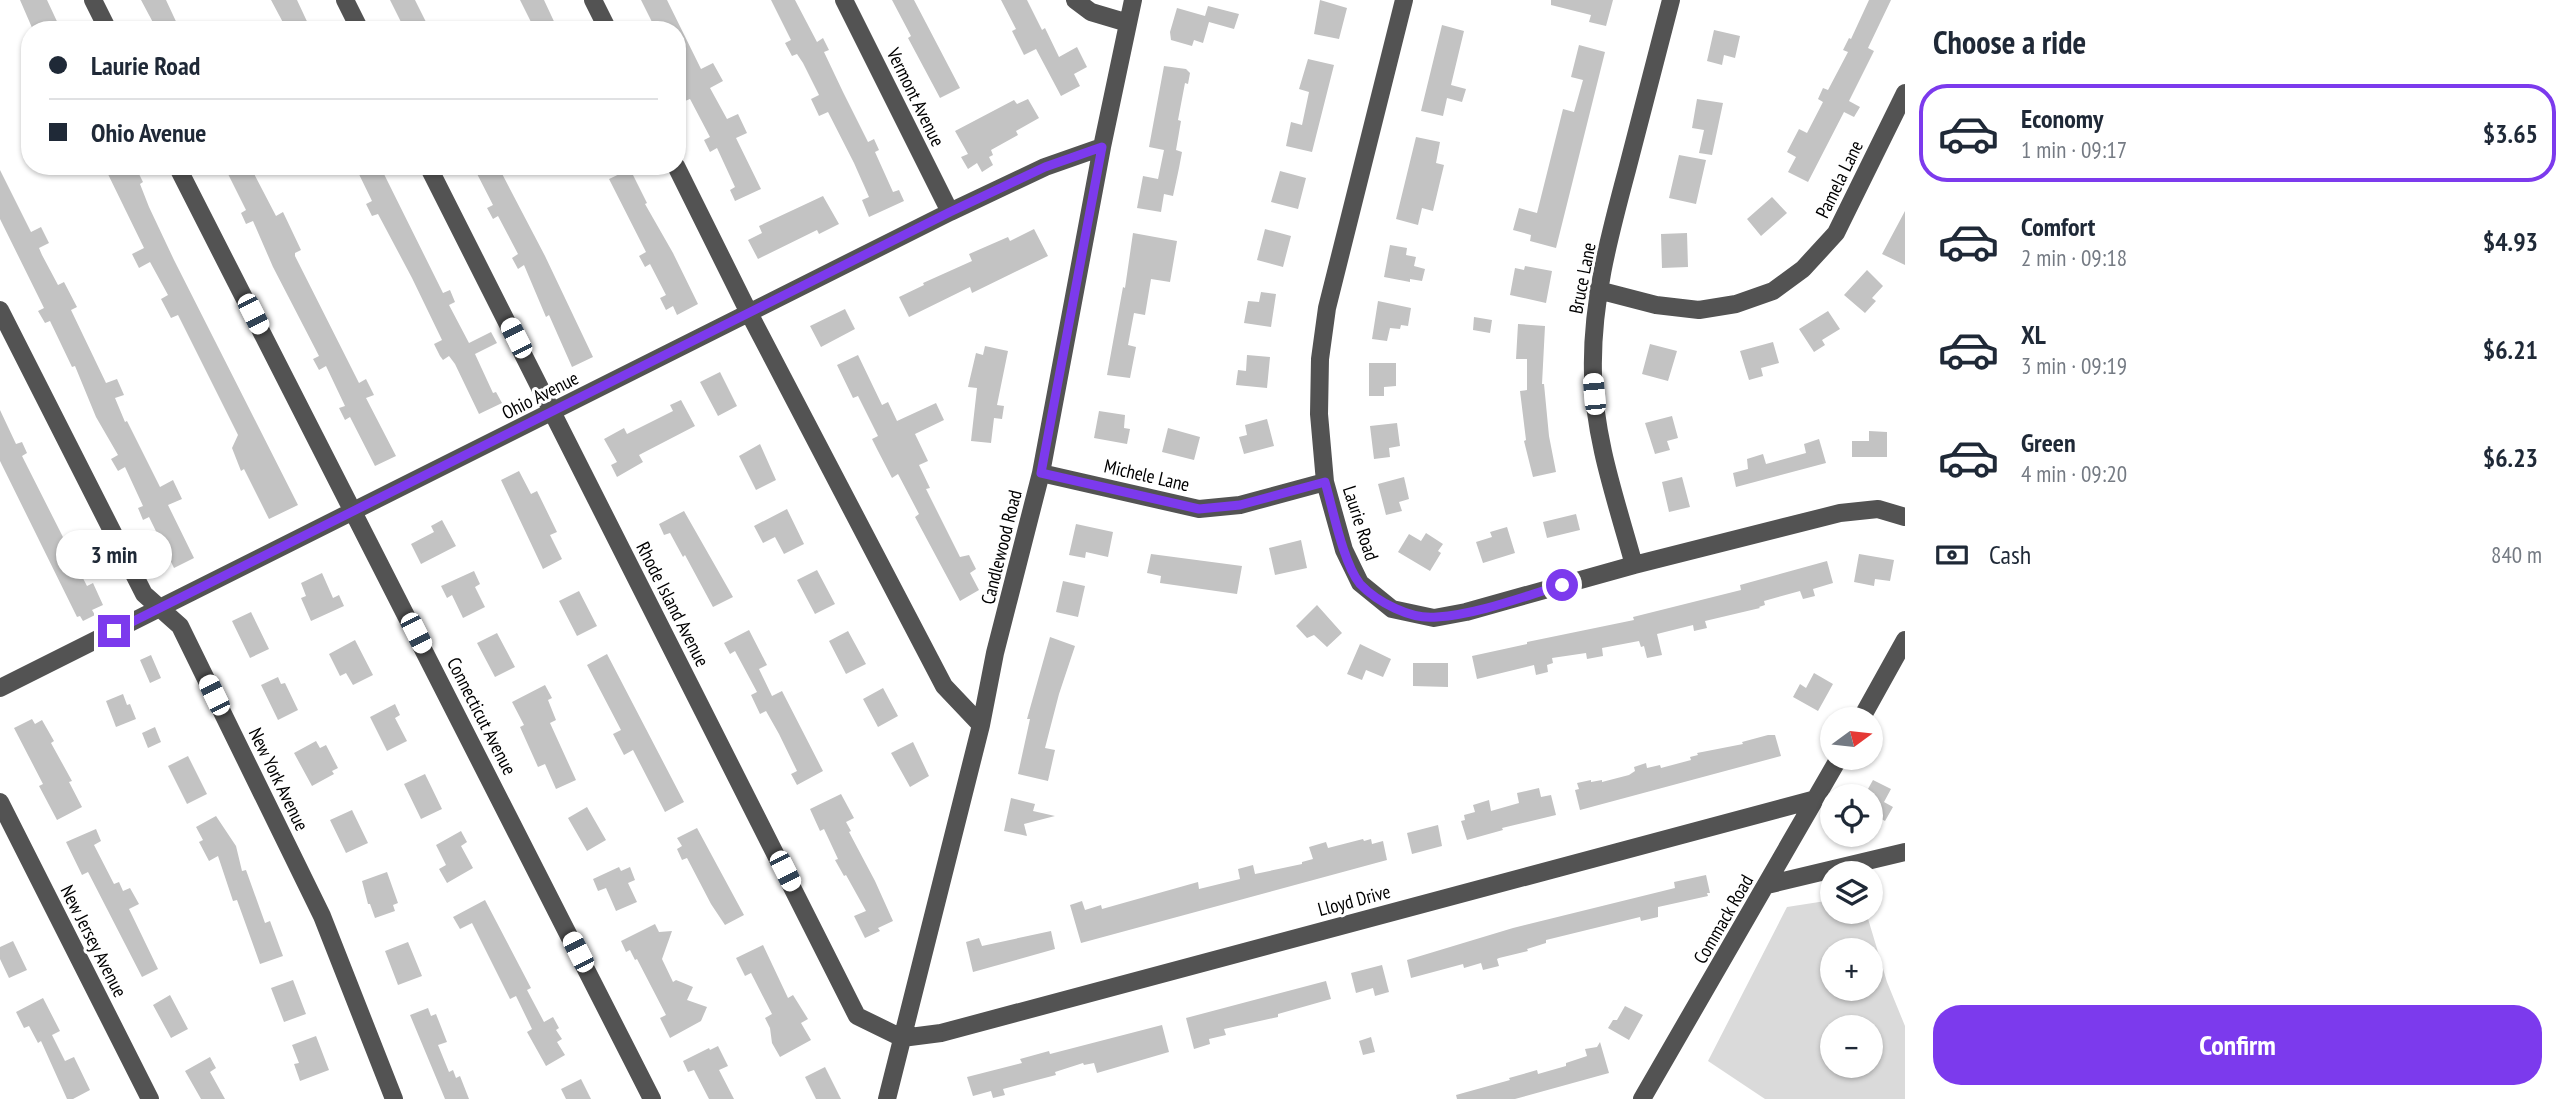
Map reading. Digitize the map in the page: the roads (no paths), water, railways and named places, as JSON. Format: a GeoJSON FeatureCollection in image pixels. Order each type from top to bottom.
{"type":"FeatureCollection","features":[{"type":"Feature","properties":{"kind":"street"},"geometry":{"type":"LineString","coordinates":[[93,0],[104,21]]}},
{"type":"Feature","properties":{"kind":"street"},"geometry":{"type":"LineString","coordinates":[[345,0],[356,21]]}},
{"type":"Feature","properties":{"kind":"street"},"geometry":{"type":"LineString","coordinates":[[593,0],[604,21]]}},
{"type":"Feature","properties":{"kind":"street","name":"Vermont Avenue"},"geometry":{"type":"LineString","coordinates":[[844,0],[950,212]]}},
{"type":"Feature","properties":{"kind":"street"},"geometry":{"type":"LineString","coordinates":[[1075,0],[1091,12],[1128,23]]}},
{"type":"Feature","properties":{"kind":"street","name":"Candlewood Road"},"geometry":{"type":"LineString","coordinates":[[887,1099],[1041,473],[1102,147],[1133,0]]}},
{"type":"Feature","properties":{"kind":"street","name":"Laurie Road"},"geometry":{"type":"LineString","coordinates":[[1404,0],[1327,308],[1320,359],[1319,414],[1325,482],[1344,550],[1360,583],[1392,609],[1434,618],[1840,513],[1878,509],[1905,517]]}},
{"type":"Feature","properties":{"kind":"street","name":"Bruce Lane"},"geometry":{"type":"LineString","coordinates":[[1634,565],[1598,431],[1593,375],[1594,329],[1598,290],[1619,198],[1671,0]]}},
{"type":"Feature","properties":{"kind":"street","name":"Pamela Lane"},"geometry":{"type":"LineString","coordinates":[[1598,290],[1656,305],[1699,310],[1736,304],[1773,291],[1803,270],[1836,233],[1905,93]]}},
{"type":"Feature","properties":{"kind":"street","name":"Ohio Avenue"},"geometry":{"type":"LineString","coordinates":[[0,688],[950,212],[1045,167],[1102,147]]}},
{"type":"Feature","properties":{"kind":"street","name":"Connecticut Avenue"},"geometry":{"type":"LineString","coordinates":[[182,175],[652,1099]]}},
{"type":"Feature","properties":{"kind":"street","name":"Rhode Island Avenue"},"geometry":{"type":"LineString","coordinates":[[433,175],[857,1016],[902,1038]]}},
{"type":"Feature","properties":{"kind":"street"},"geometry":{"type":"LineString","coordinates":[[680,175],[749,313],[944,686],[981,724]]}},
{"type":"Feature","properties":{"kind":"street","name":"New York Avenue"},"geometry":{"type":"LineString","coordinates":[[0,310],[144,594],[180,626],[322,916],[394,1099]]}},
{"type":"Feature","properties":{"kind":"street","name":"Michele Lane"},"geometry":{"type":"LineString","coordinates":[[1041,473],[1199,509],[1240,505],[1325,482]]}},
{"type":"Feature","properties":{"kind":"street"},"geometry":{"type":"LineString","coordinates":[[1868,707],[1905,640]]}},
{"type":"Feature","properties":{"kind":"street","name":"Commack Road"},"geometry":{"type":"LineString","coordinates":[[1642,1099],[1832,770]]}},
{"type":"Feature","properties":{"kind":"street","name":"Lloyd Drive"},"geometry":{"type":"LineString","coordinates":[[902,1038],[941,1033],[1816,799]]}},
{"type":"Feature","properties":{"kind":"street","name":"New Jersey Avenue"},"geometry":{"type":"LineString","coordinates":[[0,802],[150,1099]]}},
{"type":"Feature","properties":{"kind":"street"},"geometry":{"type":"LineString","coordinates":[[1767,885],[1905,852]]}}]}
